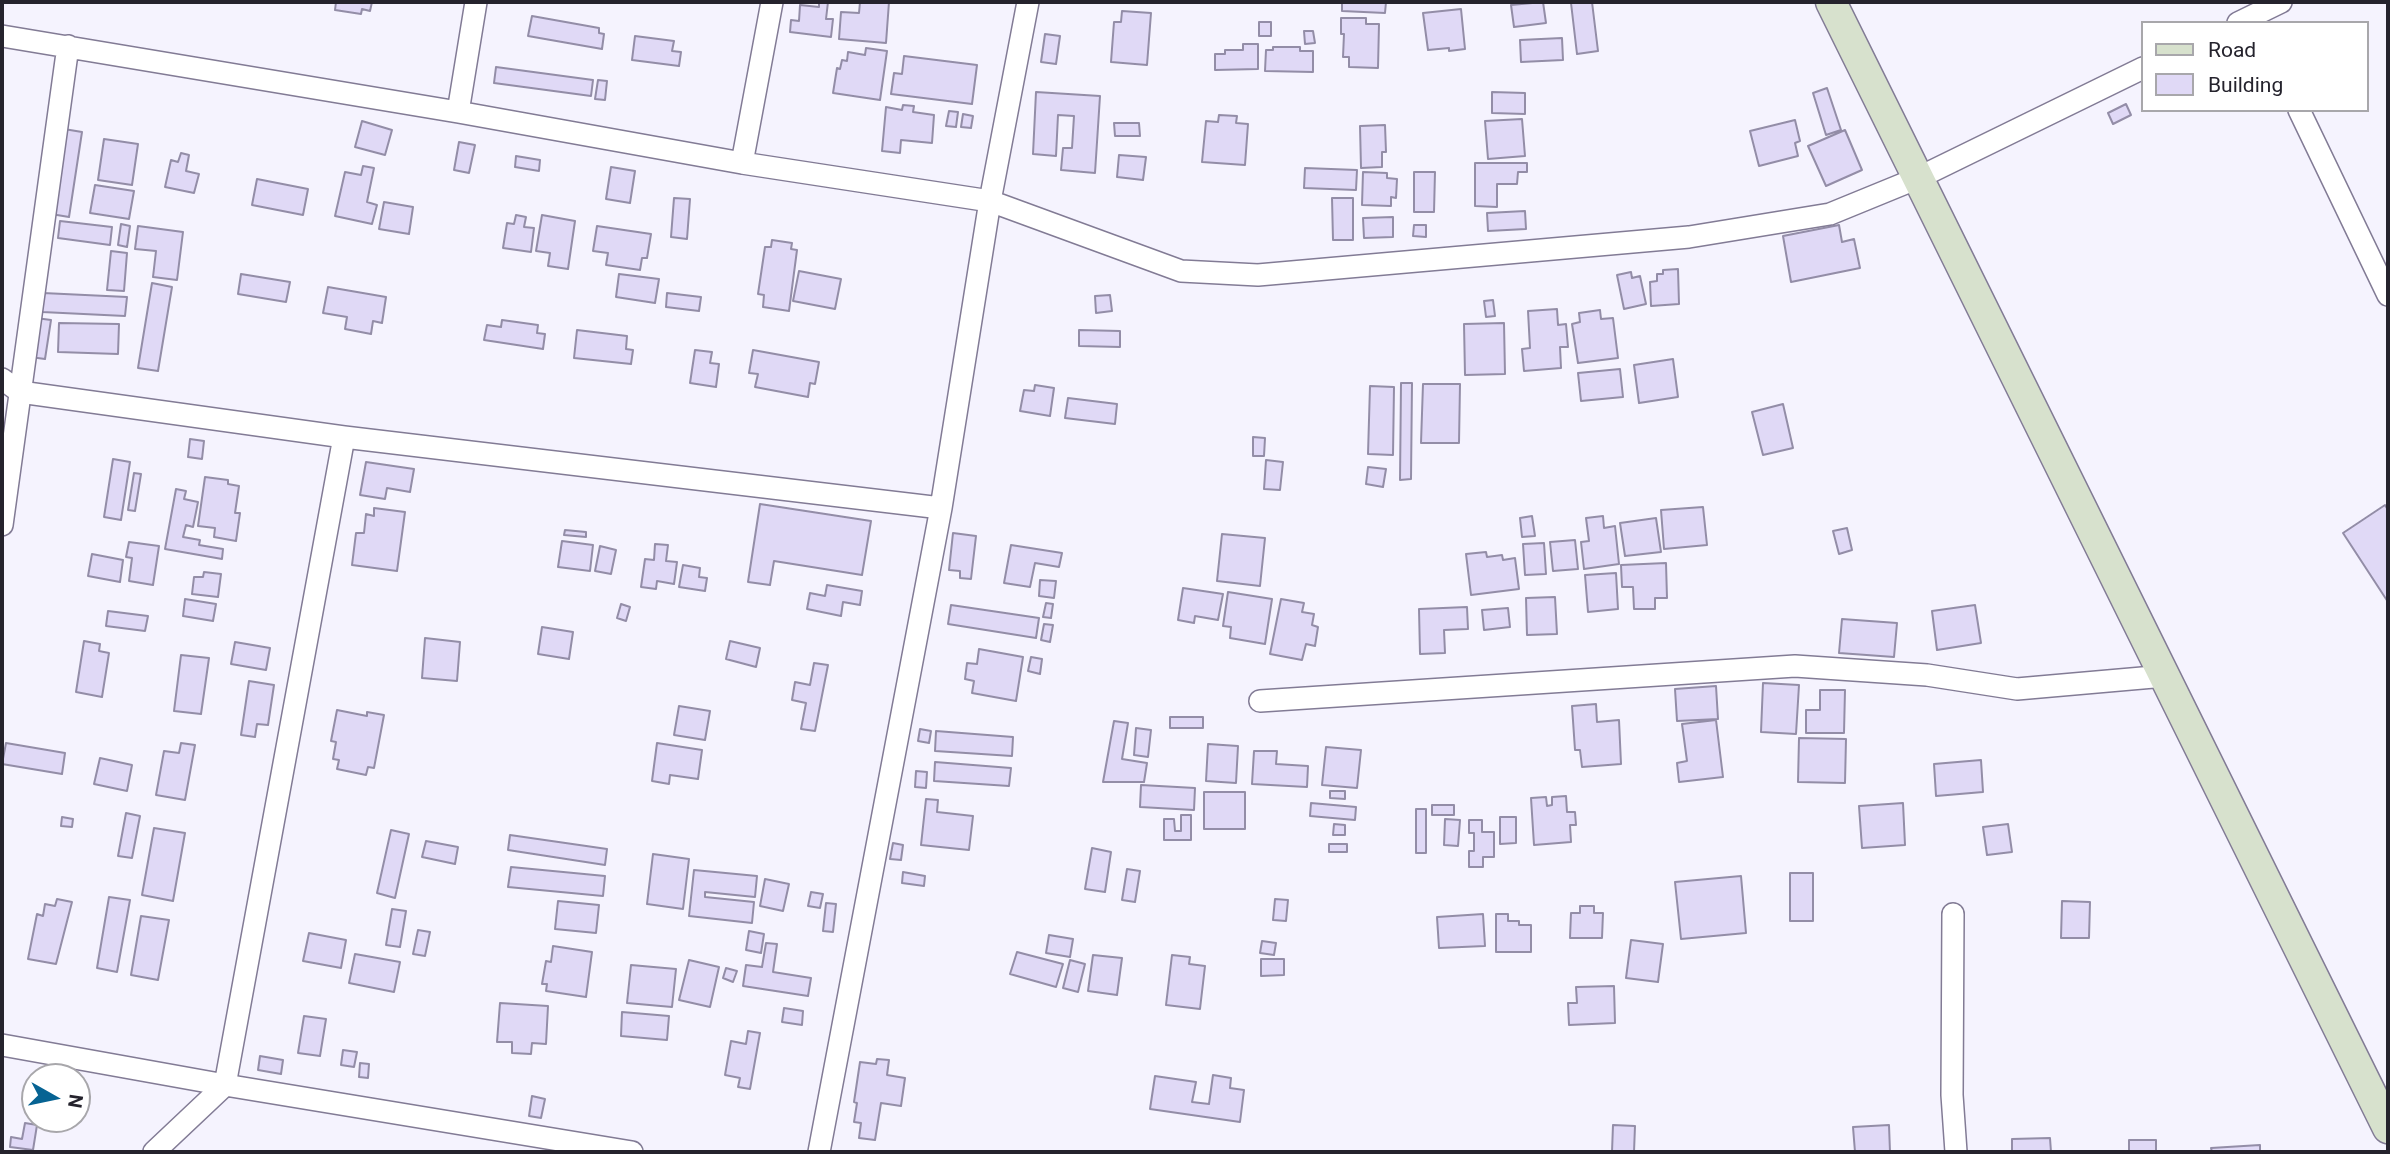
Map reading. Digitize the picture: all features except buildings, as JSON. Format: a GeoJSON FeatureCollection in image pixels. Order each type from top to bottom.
{"type":"FeatureCollection","features":[{"type":"Feature","properties":{"kind":"street"},"geometry":{"type":"LineString","coordinates":[[458,112],[476,2]]}},
{"type":"Feature","properties":{"kind":"street"},"geometry":{"type":"LineString","coordinates":[[742,163],[772,2]]}},
{"type":"Feature","properties":{"kind":"street"},"geometry":{"type":"LineString","coordinates":[[819,1152],[941,508],[990,201],[1028,2]]}},
{"type":"Feature","properties":{"kind":"street"},"geometry":{"type":"LineString","coordinates":[[1831,2],[2388,1128]]}},
{"type":"Feature","properties":{"kind":"street"},"geometry":{"type":"LineString","coordinates":[[2249,20],[2281,2]]}},
{"type":"Feature","properties":{"kind":"street"},"geometry":{"type":"LineString","coordinates":[[2,37],[458,112],[742,163],[990,201],[1181,271],[1258,275],[1689,237],[1830,215],[1918,178],[2142,68]]}},
{"type":"Feature","properties":{"kind":"street"},"geometry":{"type":"LineString","coordinates":[[2,524],[68,46]]}},
{"type":"Feature","properties":{"kind":"street"},"geometry":{"type":"LineString","coordinates":[[2300,112],[2388,295]]}},
{"type":"Feature","properties":{"kind":"street"},"geometry":{"type":"LineString","coordinates":[[2,379],[20,392],[344,438],[941,508]]}},
{"type":"Feature","properties":{"kind":"street"},"geometry":{"type":"LineString","coordinates":[[154,1152],[225,1085],[344,438]]}},
{"type":"Feature","properties":{"kind":"street"},"geometry":{"type":"LineString","coordinates":[[1260,701],[1795,666],[1927,675],[2017,689],[2165,676]]}},
{"type":"Feature","properties":{"kind":"street"},"geometry":{"type":"LineString","coordinates":[[1953,914],[1952,1095],[1956,1152]]}},
{"type":"Feature","properties":{"kind":"street"},"geometry":{"type":"LineString","coordinates":[[2,1045],[632,1152]]}}]}
